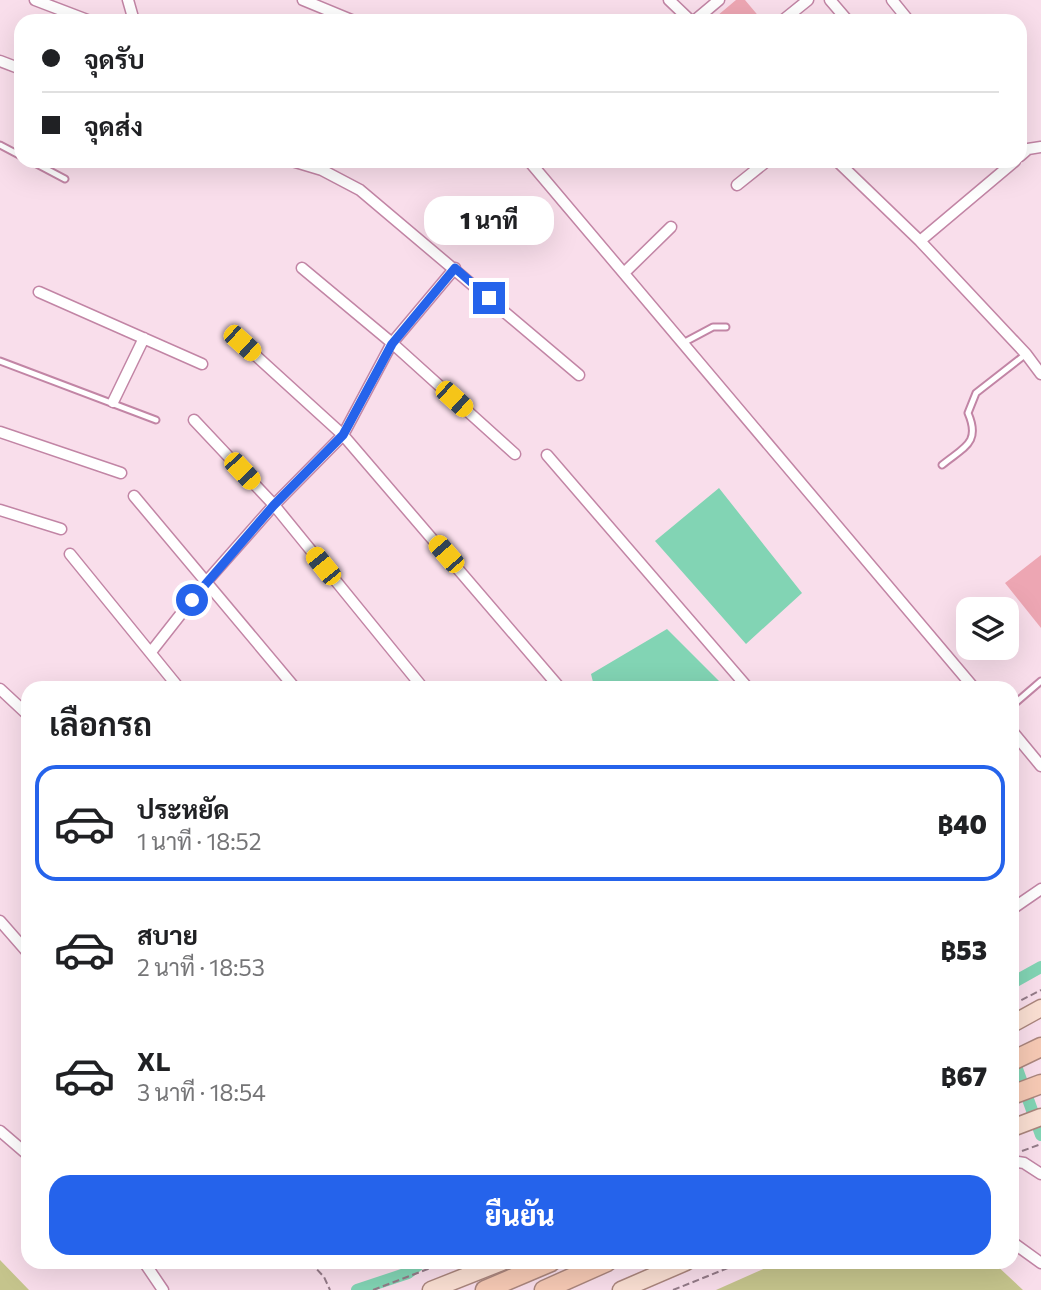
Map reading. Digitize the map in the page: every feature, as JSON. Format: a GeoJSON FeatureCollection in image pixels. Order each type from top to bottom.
{"type":"FeatureCollection","features":[{"type":"Feature","properties":{"kind":"highway"},"geometry":{"type":"LineString","coordinates":[[1019,1058],[1041,1047]]}},
{"type":"Feature","properties":{"kind":"highway"},"geometry":{"type":"LineString","coordinates":[[1019,1093],[1041,1084]]}},
{"type":"Feature","properties":{"kind":"highway"},"geometry":{"type":"LineString","coordinates":[[485,1290],[534,1269]]}},
{"type":"Feature","properties":{"kind":"highway"},"geometry":{"type":"LineString","coordinates":[[544,1290],[591,1269]]}},
{"type":"Feature","properties":{"kind":"main road"},"geometry":{"type":"LineString","coordinates":[[1019,1020],[1041,1008]]}},
{"type":"Feature","properties":{"kind":"main road"},"geometry":{"type":"LineString","coordinates":[[431,1290],[484,1269]]}},
{"type":"Feature","properties":{"kind":"main road"},"geometry":{"type":"LineString","coordinates":[[626,1289],[670,1269]]}},
{"type":"Feature","properties":{"kind":"street"},"geometry":{"type":"LineString","coordinates":[[35,0],[62,5],[78,14]]}},
{"type":"Feature","properties":{"kind":"street"},"geometry":{"type":"LineString","coordinates":[[303,0],[337,14]]}},
{"type":"Feature","properties":{"kind":"street"},"geometry":{"type":"LineString","coordinates":[[669,0],[684,14]]}},
{"type":"Feature","properties":{"kind":"street"},"geometry":{"type":"LineString","coordinates":[[701,14],[719,0]]}},
{"type":"Feature","properties":{"kind":"street"},"geometry":{"type":"LineString","coordinates":[[791,14],[808,0]]}},
{"type":"Feature","properties":{"kind":"street"},"geometry":{"type":"LineString","coordinates":[[830,0],[842,14]]}},
{"type":"Feature","properties":{"kind":"street"},"geometry":{"type":"LineString","coordinates":[[892,0],[903,14]]}},
{"type":"Feature","properties":{"kind":"street"},"geometry":{"type":"LineString","coordinates":[[315,168],[360,190],[579,375]]}},
{"type":"Feature","properties":{"kind":"street"},"geometry":{"type":"LineString","coordinates":[[535,168],[968,681]]}},
{"type":"Feature","properties":{"kind":"street"},"geometry":{"type":"LineString","coordinates":[[737,185],[758,168]]}},
{"type":"Feature","properties":{"kind":"street"},"geometry":{"type":"LineString","coordinates":[[844,168],[920,241],[1026,354],[1041,374]]}},
{"type":"Feature","properties":{"kind":"street"},"geometry":{"type":"LineString","coordinates":[[920,241],[1007,168]]}},
{"type":"Feature","properties":{"kind":"street"},"geometry":{"type":"LineString","coordinates":[[624,273],[671,227]]}},
{"type":"Feature","properties":{"kind":"street"},"geometry":{"type":"LineString","coordinates":[[302,268],[515,454]]}},
{"type":"Feature","properties":{"kind":"street"},"geometry":{"type":"LineString","coordinates":[[151,652],[206,582],[274,505],[343,435],[392,344],[455,268]]}},
{"type":"Feature","properties":{"kind":"street"},"geometry":{"type":"LineString","coordinates":[[38,292],[202,364]]}},
{"type":"Feature","properties":{"kind":"street"},"geometry":{"type":"LineString","coordinates":[[113,402],[144,338]]}},
{"type":"Feature","properties":{"kind":"street"},"geometry":{"type":"LineString","coordinates":[[242,343],[343,435],[554,681]]}},
{"type":"Feature","properties":{"kind":"street"},"geometry":{"type":"LineString","coordinates":[[194,421],[274,505],[417,681]]}},
{"type":"Feature","properties":{"kind":"street"},"geometry":{"type":"LineString","coordinates":[[0,432],[121,473]]}},
{"type":"Feature","properties":{"kind":"street"},"geometry":{"type":"LineString","coordinates":[[547,455],[742,681]]}},
{"type":"Feature","properties":{"kind":"street"},"geometry":{"type":"LineString","coordinates":[[134,496],[289,681]]}},
{"type":"Feature","properties":{"kind":"street"},"geometry":{"type":"LineString","coordinates":[[0,510],[61,530]]}},
{"type":"Feature","properties":{"kind":"street"},"geometry":{"type":"LineString","coordinates":[[70,554],[174,681]]}},
{"type":"Feature","properties":{"kind":"street"},"geometry":{"type":"LineString","coordinates":[[0,689],[21,708]]}},
{"type":"Feature","properties":{"kind":"street"},"geometry":{"type":"LineString","coordinates":[[1019,739],[1041,766]]}},
{"type":"Feature","properties":{"kind":"street"},"geometry":{"type":"LineString","coordinates":[[1019,904],[1041,889]]}},
{"type":"Feature","properties":{"kind":"street"},"geometry":{"type":"LineString","coordinates":[[0,921],[21,945]]}},
{"type":"Feature","properties":{"kind":"street"},"geometry":{"type":"LineString","coordinates":[[0,1130],[21,1149]]}},
{"type":"Feature","properties":{"kind":"street"},"geometry":{"type":"LineString","coordinates":[[1019,1162],[1041,1174]]}},
{"type":"Feature","properties":{"kind":"street"},"geometry":{"type":"LineString","coordinates":[[1019,1247],[1041,1263]]}},
{"type":"Feature","properties":{"kind":"street"},"geometry":{"type":"LineString","coordinates":[[150,1269],[163,1290]]}},
{"type":"Feature","properties":{"kind":"lane"},"geometry":{"type":"LineString","coordinates":[[44,168],[65,179]]}},
{"type":"Feature","properties":{"kind":"lane"},"geometry":{"type":"LineString","coordinates":[[683,343],[713,327],[726,327]]}},
{"type":"Feature","properties":{"kind":"lane"},"geometry":{"type":"LineString","coordinates":[[942,465],[972,439],[975,432],[968,413],[976,393],[1026,354]]}},
{"type":"Feature","properties":{"kind":"lane"},"geometry":{"type":"LineString","coordinates":[[0,361],[156,420]]}},
{"type":"Feature","properties":{"kind":"lane"},"geometry":{"type":"LineString","coordinates":[[1019,700],[1041,681]]}},
{"type":"Feature","properties":{"kind":"path"},"geometry":{"type":"LineString","coordinates":[[1019,1001],[1041,990]]}},
{"type":"Feature","properties":{"kind":"path"},"geometry":{"type":"LineString","coordinates":[[1020,1152],[1039,1144]]}},
{"type":"Feature","properties":{"kind":"path"},"geometry":{"type":"LineString","coordinates":[[316,1269],[330,1290]]}},
{"type":"Feature","properties":{"kind":"path"},"geometry":{"type":"LineString","coordinates":[[373,1290],[428,1269]]}},
{"type":"Feature","properties":{"kind":"path"},"geometry":{"type":"LineString","coordinates":[[673,1290],[726,1269]]}},
{"type":"Feature","properties":{"kind":"shaded area"},"geometry":{"type":"Polygon","coordinates":[[[719,488],[802,593],[746,644],[655,541],[719,488]]]}},
{"type":"Feature","properties":{"kind":"shaded area"},"geometry":{"type":"Polygon","coordinates":[[[667,629],[719,681],[593,681],[591,674],[667,629]]]}},
{"type":"Feature","properties":{"kind":"shaded area"},"geometry":{"type":"Polygon","coordinates":[[[0,1260],[29,1290],[0,1290],[0,1260]]]}},
{"type":"Feature","properties":{"kind":"shaded area"},"geometry":{"type":"Polygon","coordinates":[[[763,1269],[1000,1269],[1023,1290],[716,1290],[763,1269]]]}},
{"type":"Feature","properties":{"kind":"building"},"geometry":{"type":"Polygon","coordinates":[[[736,0],[745,0],[757,14],[719,14],[736,0]]]}},
{"type":"Feature","properties":{"kind":"building"},"geometry":{"type":"Polygon","coordinates":[[[1041,555],[1041,628],[1019,597],[1005,583],[1041,555]]]}},
{"type":"Feature","properties":{"kind":"waterway"},"geometry":{"type":"LineString","coordinates":[[1019,979],[1041,967]]}},
{"type":"Feature","properties":{"kind":"waterway"},"geometry":{"type":"LineString","coordinates":[[1019,1074],[1041,1135]]}},
{"type":"Feature","properties":{"kind":"waterway"},"geometry":{"type":"LineString","coordinates":[[357,1290],[413,1269]]}},
{"type":"Feature","properties":{"kind":"route"},"geometry":{"type":"LineString","coordinates":[[192,600],[274,505],[343,435],[392,344],[455,268],[489,298]]}}]}
